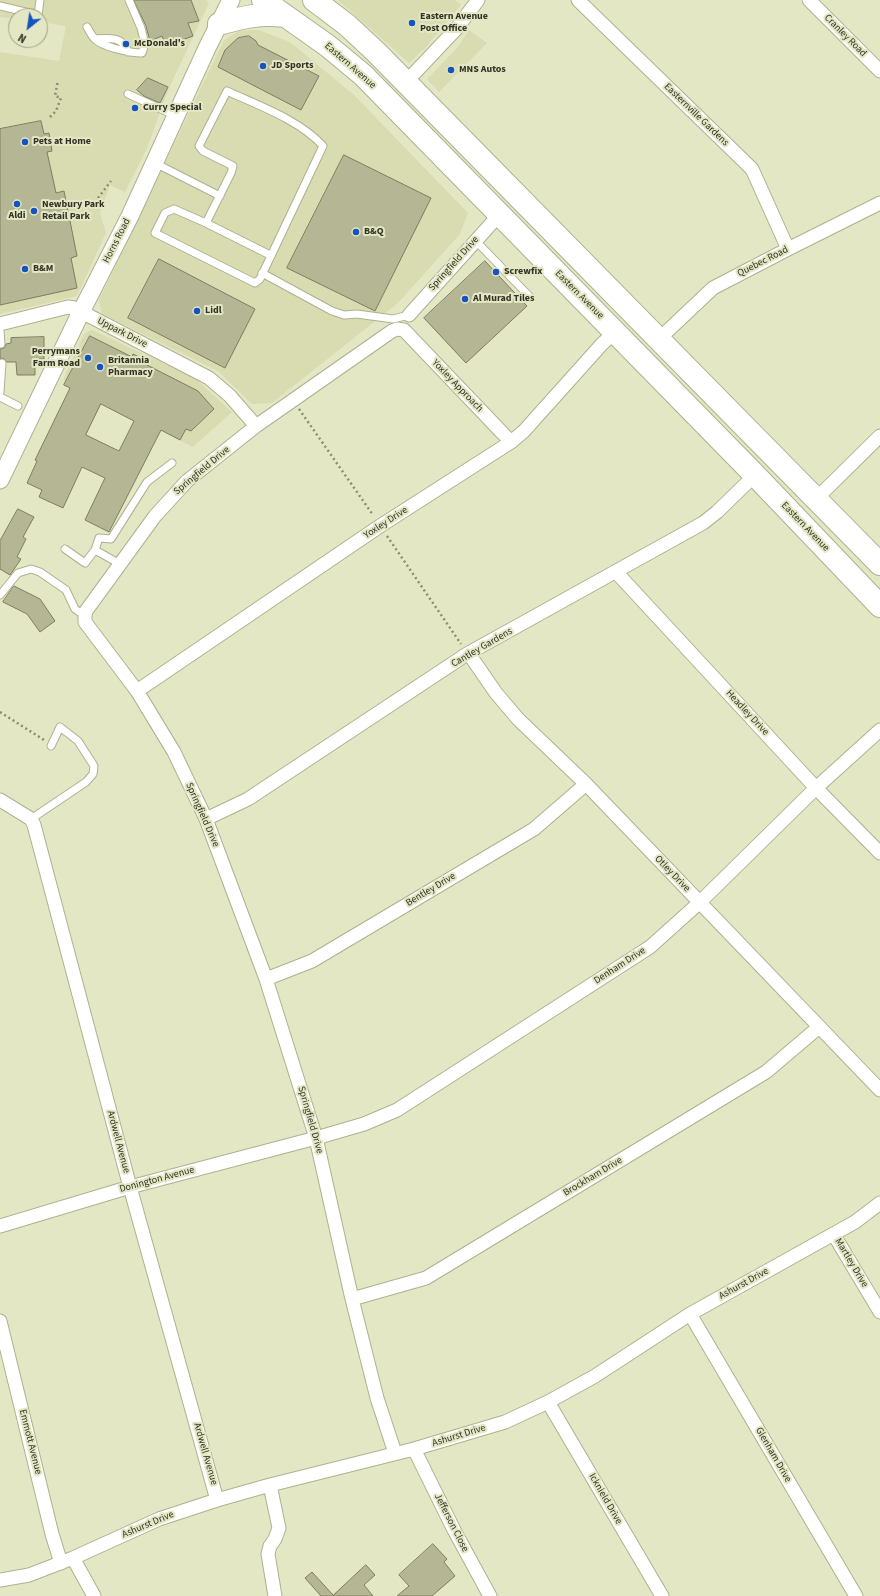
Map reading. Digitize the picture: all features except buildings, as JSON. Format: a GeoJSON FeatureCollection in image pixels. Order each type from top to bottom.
{"type":"FeatureCollection","features":[{"type":"Feature","properties":{"kind":"highway","name":"Eastern Avenue"},"geometry":{"type":"LineString","coordinates":[[263,0],[286,8],[363,76],[755,475],[880,606]]}},
{"type":"Feature","properties":{"kind":"highway"},"geometry":{"type":"LineString","coordinates":[[314,0],[347,25],[376,52],[880,564]]}},
{"type":"Feature","properties":{"kind":"highway"},"geometry":{"type":"LineString","coordinates":[[219,24],[286,8]]}},
{"type":"Feature","properties":{"kind":"street","name":"Horns Road"},"geometry":{"type":"LineString","coordinates":[[0,480],[81,312],[130,216],[231,0]]}},
{"type":"Feature","properties":{"kind":"street"},"geometry":{"type":"LineString","coordinates":[[406,82],[449,37],[478,0]]}},
{"type":"Feature","properties":{"kind":"street","name":"Easternville Gardens"},"geometry":{"type":"LineString","coordinates":[[578,0],[752,169],[788,248]]}},
{"type":"Feature","properties":{"kind":"street","name":"Cranley Road"},"geometry":{"type":"LineString","coordinates":[[809,0],[880,71]]}},
{"type":"Feature","properties":{"kind":"street","name":"Quebec Road"},"geometry":{"type":"LineString","coordinates":[[659,339],[714,288],[788,248],[880,203]]}},
{"type":"Feature","properties":{"kind":"street","name":"Springfield Drive"},"geometry":{"type":"LineString","coordinates":[[409,315],[499,214]]}},
{"type":"Feature","properties":{"kind":"street"},"geometry":{"type":"LineString","coordinates":[[0,324],[68,307],[74,308],[81,312]]}},
{"type":"Feature","properties":{"kind":"street","name":"Uppark Drive"},"geometry":{"type":"LineString","coordinates":[[81,312],[209,378],[230,396],[256,426]]}},
{"type":"Feature","properties":{"kind":"street","name":"Springfield Drive"},"geometry":{"type":"LineString","coordinates":[[395,1453],[378,1398],[352,1299],[316,1138],[266,979],[206,818],[174,752],[137,691],[85,622],[85,616],[86,611],[154,516],[187,481],[256,426],[392,331],[397,329],[404,330]]}},
{"type":"Feature","properties":{"kind":"street","name":"Yoxley Approach"},"geometry":{"type":"LineString","coordinates":[[404,330],[511,442]]}},
{"type":"Feature","properties":{"kind":"street","name":"Yoxley Drive"},"geometry":{"type":"LineString","coordinates":[[137,691],[380,526],[511,442],[524,432],[615,332]]}},
{"type":"Feature","properties":{"kind":"street"},"geometry":{"type":"LineString","coordinates":[[816,499],[880,436]]}},
{"type":"Feature","properties":{"kind":"street","name":"Cantley Gardens"},"geometry":{"type":"LineString","coordinates":[[206,818],[248,799],[469,654],[703,523],[717,512],[755,475]]}},
{"type":"Feature","properties":{"kind":"street","name":"Headley Drive"},"geometry":{"type":"LineString","coordinates":[[616,572],[816,788],[880,853]]}},
{"type":"Feature","properties":{"kind":"street","name":"Otley Drive"},"geometry":{"type":"LineString","coordinates":[[469,654],[496,693],[518,719],[586,784],[880,1090]]}},
{"type":"Feature","properties":{"kind":"street","name":"Denham Drive"},"geometry":{"type":"LineString","coordinates":[[316,1138],[364,1124],[397,1110],[650,947],[699,903],[816,788],[879,732]]}},
{"type":"Feature","properties":{"kind":"street","name":"Bentley Drive"},"geometry":{"type":"LineString","coordinates":[[266,979],[312,960],[534,829],[586,784]]}},
{"type":"Feature","properties":{"kind":"street"},"geometry":{"type":"LineString","coordinates":[[0,800],[31,819]]}},
{"type":"Feature","properties":{"kind":"street","name":"Ardwell Avenue"},"geometry":{"type":"LineString","coordinates":[[31,819],[34,825],[130,1187],[217,1500]]}},
{"type":"Feature","properties":{"kind":"street","name":"Brockham Drive"},"geometry":{"type":"LineString","coordinates":[[352,1299],[426,1278],[766,1072],[820,1027]]}},
{"type":"Feature","properties":{"kind":"street","name":"Donington Avenue"},"geometry":{"type":"LineString","coordinates":[[0,1226],[130,1187],[316,1138]]}},
{"type":"Feature","properties":{"kind":"street","name":"Ashurst Drive"},"geometry":{"type":"LineString","coordinates":[[0,1580],[29,1575],[67,1561],[159,1519],[217,1500],[270,1485],[414,1449],[505,1422],[548,1402],[595,1376],[690,1314],[855,1222],[880,1203]]}},
{"type":"Feature","properties":{"kind":"street","name":"Martley Drive"},"geometry":{"type":"LineString","coordinates":[[834,1234],[880,1312]]}},
{"type":"Feature","properties":{"kind":"street","name":"Glenham Drive"},"geometry":{"type":"LineString","coordinates":[[690,1314],[856,1596]]}},
{"type":"Feature","properties":{"kind":"street","name":"Emmott Avenue"},"geometry":{"type":"LineString","coordinates":[[0,1321],[52,1534],[67,1561],[94,1596]]}},
{"type":"Feature","properties":{"kind":"street","name":"Icknield Drive"},"geometry":{"type":"LineString","coordinates":[[548,1402],[662,1596]]}},
{"type":"Feature","properties":{"kind":"street","name":"Jefferson Close"},"geometry":{"type":"LineString","coordinates":[[414,1449],[454,1530],[490,1596]]}},
{"type":"Feature","properties":{"kind":"street"},"geometry":{"type":"LineString","coordinates":[[270,1485],[279,1528],[276,1539],[270,1546],[268,1554],[275,1596]]}},
{"type":"Feature","properties":{"kind":"lane"},"geometry":{"type":"LineString","coordinates":[[1,0],[0,6],[38,15],[40,0]]}},
{"type":"Feature","properties":{"kind":"lane"},"geometry":{"type":"LineString","coordinates":[[87,27],[95,39],[105,45],[133,53],[142,52],[146,44],[129,0]]}},
{"type":"Feature","properties":{"kind":"lane"},"geometry":{"type":"LineString","coordinates":[[206,223],[233,166],[203,151],[199,146],[226,90],[296,124],[316,138],[323,146],[312,172],[260,278],[255,283],[155,234],[166,213],[174,209],[206,223],[270,255]]}},
{"type":"Feature","properties":{"kind":"lane"},"geometry":{"type":"LineString","coordinates":[[128,94],[176,116]]}},
{"type":"Feature","properties":{"kind":"lane"},"geometry":{"type":"LineString","coordinates":[[155,162],[220,196]]}},
{"type":"Feature","properties":{"kind":"lane"},"geometry":{"type":"LineString","coordinates":[[475,240],[530,297]]}},
{"type":"Feature","properties":{"kind":"lane"},"geometry":{"type":"LineString","coordinates":[[262,272],[332,311],[344,315],[364,315],[393,319],[409,315]]}},
{"type":"Feature","properties":{"kind":"lane"},"geometry":{"type":"LineString","coordinates":[[0,331],[1,344]]}},
{"type":"Feature","properties":{"kind":"lane"},"geometry":{"type":"LineString","coordinates":[[0,392],[2,362]]}},
{"type":"Feature","properties":{"kind":"lane"},"geometry":{"type":"LineString","coordinates":[[0,397],[18,406]]}},
{"type":"Feature","properties":{"kind":"lane"},"geometry":{"type":"LineString","coordinates":[[65,549],[85,563],[95,550],[99,538],[111,539],[147,482],[172,463]]}},
{"type":"Feature","properties":{"kind":"lane"},"geometry":{"type":"LineString","coordinates":[[95,550],[120,564]]}},
{"type":"Feature","properties":{"kind":"lane"},"geometry":{"type":"LineString","coordinates":[[0,594],[18,573],[31,569],[40,572],[66,590],[75,609],[85,616]]}},
{"type":"Feature","properties":{"kind":"lane"},"geometry":{"type":"LineString","coordinates":[[31,819],[86,782],[93,774],[94,766],[78,741],[60,727],[51,746]]}},
{"type":"Feature","properties":{"kind":"path"},"geometry":{"type":"LineString","coordinates":[[50,117],[56,111],[61,98],[56,96],[58,80]]}},
{"type":"Feature","properties":{"kind":"path"},"geometry":{"type":"LineString","coordinates":[[98,198],[111,181]]}},
{"type":"Feature","properties":{"kind":"path"},"geometry":{"type":"LineString","coordinates":[[0,712],[45,741],[54,739]]}},
{"type":"Feature","properties":{"kind":"shaded area"},"geometry":{"type":"Polygon","coordinates":[[[0,0],[206,0],[209,3],[170,86],[146,150],[125,192],[110,185],[100,213],[106,233],[77,296],[0,314],[0,52],[59,61],[66,26],[48,23],[48,8],[8,8],[8,18],[0,17],[0,0]]]}},
{"type":"Feature","properties":{"kind":"shaded area"},"geometry":{"type":"Polygon","coordinates":[[[338,0],[455,0],[461,5],[425,48],[409,63],[338,0]]]}},
{"type":"Feature","properties":{"kind":"shaded area"},"geometry":{"type":"Polygon","coordinates":[[[259,30],[290,42],[354,95],[468,213],[460,234],[398,303],[272,403],[252,404],[218,371],[102,314],[99,300],[224,40],[239,31],[259,30]]]}},
{"type":"Feature","properties":{"kind":"shaded area"},"geometry":{"type":"Polygon","coordinates":[[[469,30],[487,43],[439,92],[427,79],[457,48],[469,30]]]}},
{"type":"Feature","properties":{"kind":"shaded area"},"geometry":{"type":"Polygon","coordinates":[[[92,330],[195,378],[232,412],[193,447],[63,380],[84,334],[92,330]]]}},
{"type":"Feature","properties":{"kind":"place","name":"Eastern Avenue Post Office"},"geometry":{"type":"Point","coordinates":[412,23]}},
{"type":"Feature","properties":{"kind":"place","name":"McDonald's"},"geometry":{"type":"Point","coordinates":[126,44]}},
{"type":"Feature","properties":{"kind":"place","name":"JD Sports"},"geometry":{"type":"Point","coordinates":[263,66]}},
{"type":"Feature","properties":{"kind":"place","name":"MNS Autos"},"geometry":{"type":"Point","coordinates":[451,70]}},
{"type":"Feature","properties":{"kind":"place","name":"Curry Special"},"geometry":{"type":"Point","coordinates":[135,108]}},
{"type":"Feature","properties":{"kind":"place","name":"Pets at Home"},"geometry":{"type":"Point","coordinates":[25,142]}},
{"type":"Feature","properties":{"kind":"place","name":"Aldi"},"geometry":{"type":"Point","coordinates":[17,204]}},
{"type":"Feature","properties":{"kind":"place","name":"Newbury Park Retail Park"},"geometry":{"type":"Point","coordinates":[34,211]}},
{"type":"Feature","properties":{"kind":"place","name":"B&Q"},"geometry":{"type":"Point","coordinates":[356,232]}},
{"type":"Feature","properties":{"kind":"place","name":"B&M"},"geometry":{"type":"Point","coordinates":[25,269]}},
{"type":"Feature","properties":{"kind":"place","name":"Screwfix"},"geometry":{"type":"Point","coordinates":[496,272]}},
{"type":"Feature","properties":{"kind":"place","name":"Al Murad Tiles"},"geometry":{"type":"Point","coordinates":[465,299]}},
{"type":"Feature","properties":{"kind":"place","name":"Lidl"},"geometry":{"type":"Point","coordinates":[197,311]}},
{"type":"Feature","properties":{"kind":"place","name":"Perrymans Farm Road"},"geometry":{"type":"Point","coordinates":[88,358]}},
{"type":"Feature","properties":{"kind":"place","name":"Britannia Pharmacy"},"geometry":{"type":"Point","coordinates":[100,367]}}]}
